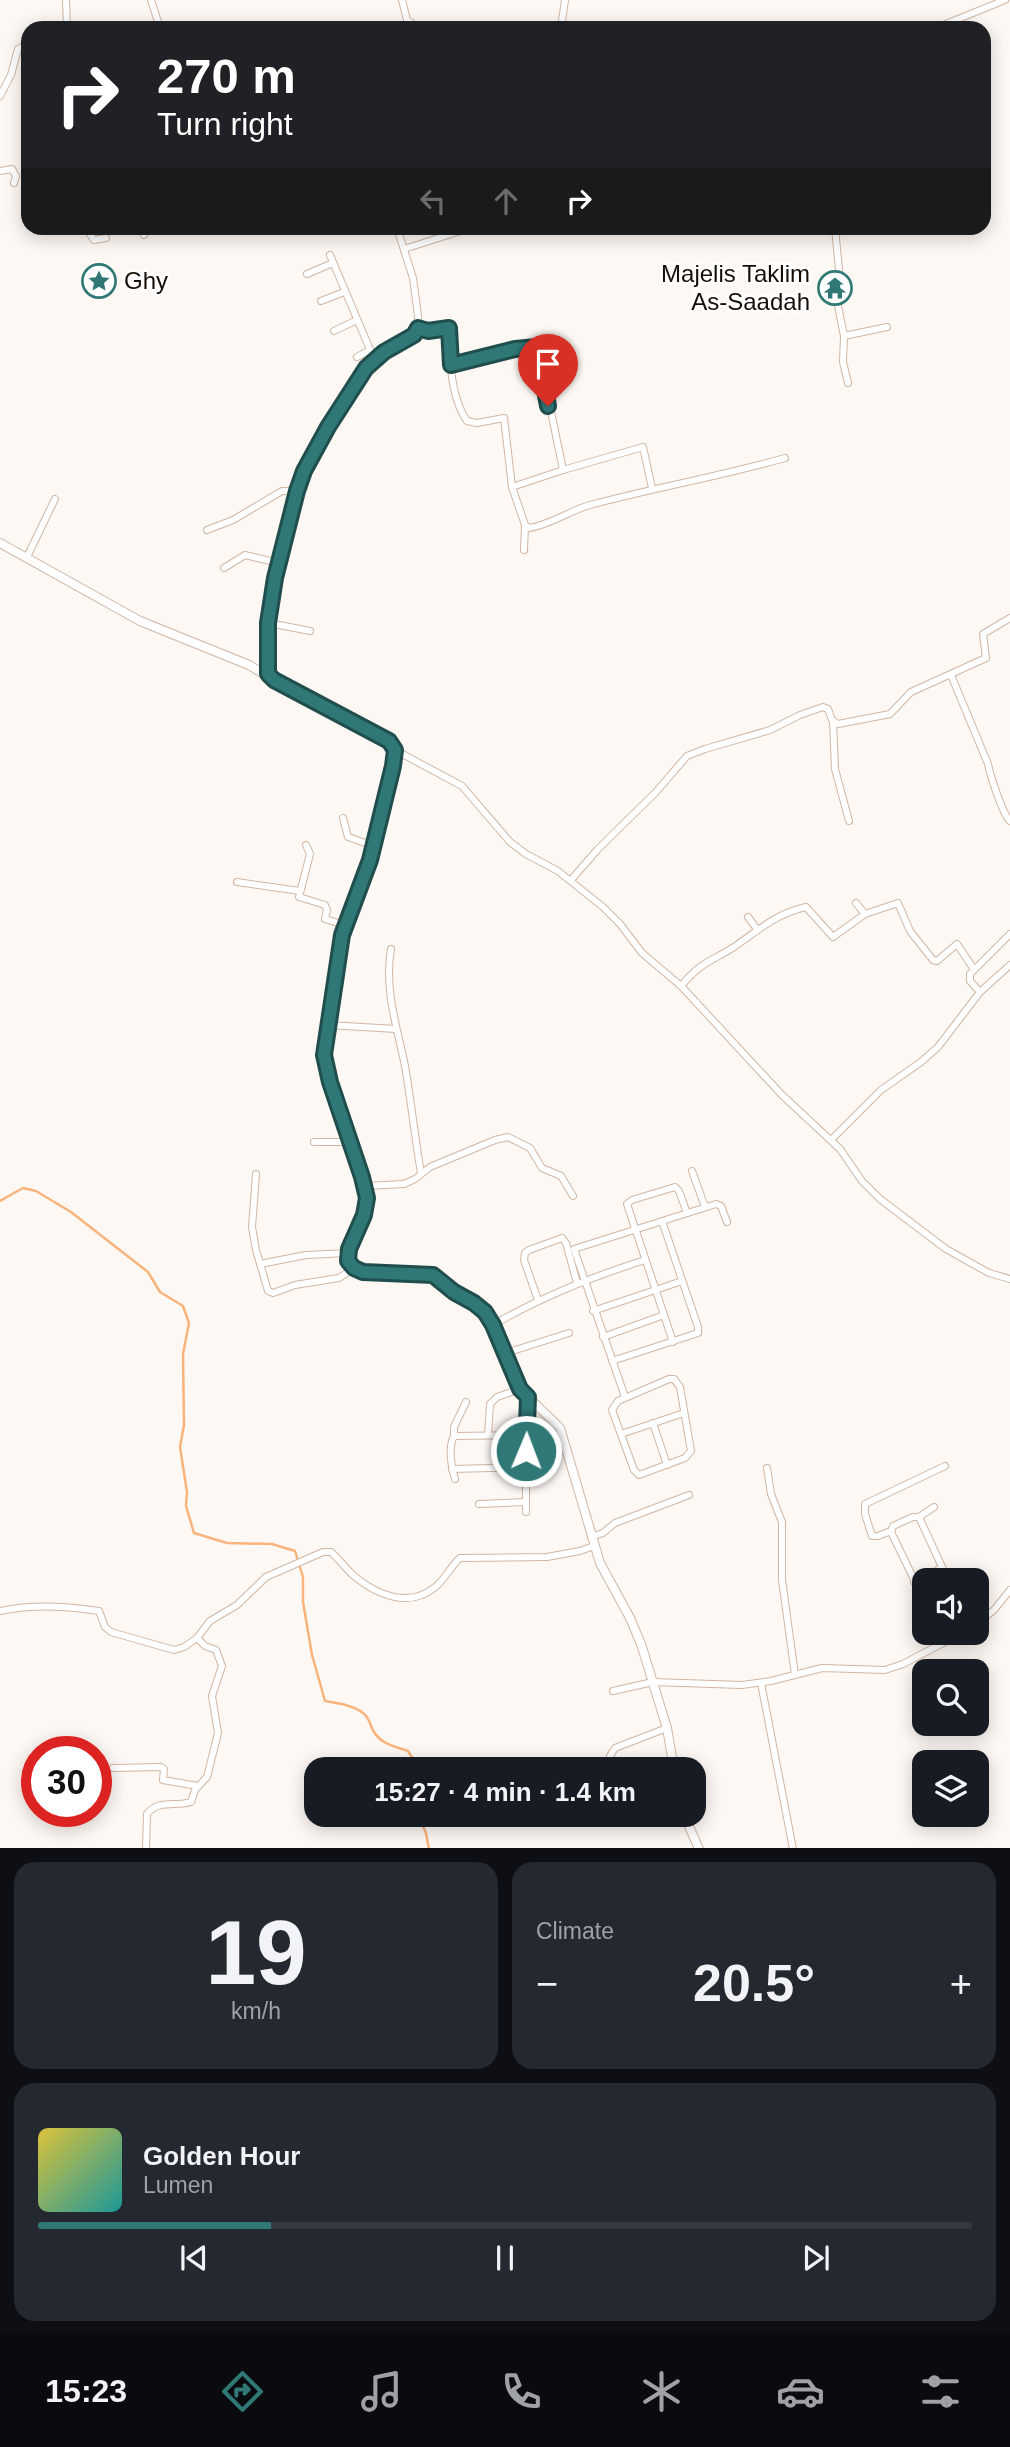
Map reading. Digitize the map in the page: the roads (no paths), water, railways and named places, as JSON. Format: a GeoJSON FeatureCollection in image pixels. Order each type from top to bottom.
{"type":"FeatureCollection","features":[{"type":"Feature","properties":{"kind":"street"},"geometry":{"type":"LineString","coordinates":[[66,0],[67,21]]}},
{"type":"Feature","properties":{"kind":"street"},"geometry":{"type":"LineString","coordinates":[[151,0],[158,21]]}},
{"type":"Feature","properties":{"kind":"street"},"geometry":{"type":"LineString","coordinates":[[402,0],[408,21]]}},
{"type":"Feature","properties":{"kind":"street"},"geometry":{"type":"LineString","coordinates":[[562,21],[565,0]]}},
{"type":"Feature","properties":{"kind":"street"},"geometry":{"type":"LineString","coordinates":[[953,21],[1005,0]]}},
{"type":"Feature","properties":{"kind":"street"},"geometry":{"type":"LineString","coordinates":[[0,96],[11,75],[18,49],[21,48]]}},
{"type":"Feature","properties":{"kind":"street"},"geometry":{"type":"LineString","coordinates":[[0,171],[12,169],[16,176],[14,183]]}},
{"type":"Feature","properties":{"kind":"street"},"geometry":{"type":"LineString","coordinates":[[91,235],[94,240],[106,238]]}},
{"type":"Feature","properties":{"kind":"street"},"geometry":{"type":"LineString","coordinates":[[268,674],[268,623],[278,563],[304,471],[360,376],[374,359],[414,335],[418,328],[416,295],[399,235]]}},
{"type":"Feature","properties":{"kind":"street"},"geometry":{"type":"LineString","coordinates":[[404,249],[448,235]]}},
{"type":"Feature","properties":{"kind":"street"},"geometry":{"type":"LineString","coordinates":[[836,235],[840,279],[838,306],[848,383]]}},
{"type":"Feature","properties":{"kind":"street"},"geometry":{"type":"LineString","coordinates":[[330,255],[374,359]]}},
{"type":"Feature","properties":{"kind":"street"},"geometry":{"type":"LineString","coordinates":[[307,274],[333,263]]}},
{"type":"Feature","properties":{"kind":"street"},"geometry":{"type":"LineString","coordinates":[[321,301],[344,292]]}},
{"type":"Feature","properties":{"kind":"street"},"geometry":{"type":"LineString","coordinates":[[334,331],[357,320]]}},
{"type":"Feature","properties":{"kind":"street"},"geometry":{"type":"LineString","coordinates":[[844,336],[887,327]]}},
{"type":"Feature","properties":{"kind":"street"},"geometry":{"type":"LineString","coordinates":[[418,328],[428,331],[449,328],[451,365],[467,421],[477,423],[504,418],[512,487],[525,526],[524,550]]}},
{"type":"Feature","properties":{"kind":"street"},"geometry":{"type":"LineString","coordinates":[[451,365],[515,349],[538,348],[563,470]]}},
{"type":"Feature","properties":{"kind":"street"},"geometry":{"type":"LineString","coordinates":[[357,357],[370,350]]}},
{"type":"Feature","properties":{"kind":"street"},"geometry":{"type":"LineString","coordinates":[[512,487],[643,447],[652,488]]}},
{"type":"Feature","properties":{"kind":"street"},"geometry":{"type":"LineString","coordinates":[[525,526],[535,528],[579,508],[652,488],[740,471],[785,458]]}},
{"type":"Feature","properties":{"kind":"street"},"geometry":{"type":"LineString","coordinates":[[207,530],[233,520],[282,491],[297,491]]}},
{"type":"Feature","properties":{"kind":"street"},"geometry":{"type":"LineString","coordinates":[[27,557],[55,499]]}},
{"type":"Feature","properties":{"kind":"street"},"geometry":{"type":"LineString","coordinates":[[0,543],[140,621],[206,646],[268,674],[285,687],[389,741],[395,750],[462,786],[510,842],[571,880],[616,919],[648,959],[681,986],[782,1095],[846,1155],[867,1187],[891,1209],[946,1249],[989,1273],[1010,1279]]}},
{"type":"Feature","properties":{"kind":"street"},"geometry":{"type":"LineString","coordinates":[[224,568],[245,555],[278,563]]}},
{"type":"Feature","properties":{"kind":"street"},"geometry":{"type":"LineString","coordinates":[[833,722],[843,723],[890,714],[908,694],[986,658],[983,635],[1010,618]]}},
{"type":"Feature","properties":{"kind":"street"},"geometry":{"type":"LineString","coordinates":[[268,623],[310,631]]}},
{"type":"Feature","properties":{"kind":"street"},"geometry":{"type":"LineString","coordinates":[[951,675],[988,764],[1003,814],[1010,821]]}},
{"type":"Feature","properties":{"kind":"street"},"geometry":{"type":"LineString","coordinates":[[571,880],[687,756],[705,748],[770,730],[823,707],[828,709],[833,722],[835,768],[849,821]]}},
{"type":"Feature","properties":{"kind":"street"},"geometry":{"type":"LineString","coordinates":[[395,750],[374,846],[345,925],[336,962],[324,1055],[325,1066],[365,1186],[366,1209],[348,1253],[348,1261],[354,1268],[370,1273],[433,1275],[454,1292],[481,1308],[493,1325],[520,1389],[557,1424],[563,1434],[593,1541],[610,1582],[637,1633],[667,1728],[672,1757]]}},
{"type":"Feature","properties":{"kind":"street"},"geometry":{"type":"LineString","coordinates":[[343,818],[348,837],[374,846]]}},
{"type":"Feature","properties":{"kind":"street"},"geometry":{"type":"LineString","coordinates":[[306,845],[310,854],[300,898],[325,905],[327,920],[345,925]]}},
{"type":"Feature","properties":{"kind":"street"},"geometry":{"type":"LineString","coordinates":[[237,882],[300,891]]}},
{"type":"Feature","properties":{"kind":"street"},"geometry":{"type":"LineString","coordinates":[[856,903],[864,914]]}},
{"type":"Feature","properties":{"kind":"street"},"geometry":{"type":"LineString","coordinates":[[681,986],[700,965],[733,947],[757,929],[806,907],[833,937],[864,914],[898,903],[910,931],[933,960],[937,961],[957,944],[973,968]]}},
{"type":"Feature","properties":{"kind":"street"},"geometry":{"type":"LineString","coordinates":[[748,916],[757,929]]}},
{"type":"Feature","properties":{"kind":"street"},"geometry":{"type":"LineString","coordinates":[[981,992],[968,977],[973,968],[1010,934]]}},
{"type":"Feature","properties":{"kind":"street"},"geometry":{"type":"LineString","coordinates":[[391,949],[389,981],[421,1173]]}},
{"type":"Feature","properties":{"kind":"street"},"geometry":{"type":"LineString","coordinates":[[831,1140],[881,1090],[938,1047],[981,992],[1010,965]]}},
{"type":"Feature","properties":{"kind":"street"},"geometry":{"type":"LineString","coordinates":[[328,1025],[396,1029]]}},
{"type":"Feature","properties":{"kind":"street"},"geometry":{"type":"LineString","coordinates":[[365,1186],[404,1184],[430,1167],[495,1140],[511,1138],[530,1148],[545,1170],[561,1176],[573,1196]]}},
{"type":"Feature","properties":{"kind":"street"},"geometry":{"type":"LineString","coordinates":[[314,1142],[351,1142]]}},
{"type":"Feature","properties":{"kind":"street"},"geometry":{"type":"LineString","coordinates":[[692,1171],[705,1207]]}},
{"type":"Feature","properties":{"kind":"street"},"geometry":{"type":"LineString","coordinates":[[256,1174],[251,1227],[264,1285],[268,1291],[273,1293],[306,1283],[339,1279],[354,1268]]}},
{"type":"Feature","properties":{"kind":"street"},"geometry":{"type":"LineString","coordinates":[[673,1342],[627,1205],[628,1201],[671,1186],[679,1192],[687,1213]]}},
{"type":"Feature","properties":{"kind":"street"},"geometry":{"type":"LineString","coordinates":[[571,1250],[716,1204],[721,1206],[727,1222]]}},
{"type":"Feature","properties":{"kind":"street"},"geometry":{"type":"LineString","coordinates":[[612,1361],[695,1335],[699,1331],[662,1222]]}},
{"type":"Feature","properties":{"kind":"street"},"geometry":{"type":"LineString","coordinates":[[538,1300],[524,1260],[525,1253],[562,1238],[571,1250],[580,1282],[625,1397]]}},
{"type":"Feature","properties":{"kind":"street"},"geometry":{"type":"LineString","coordinates":[[260,1264],[306,1255],[348,1253]]}},
{"type":"Feature","properties":{"kind":"street"},"geometry":{"type":"LineString","coordinates":[[493,1325],[538,1300],[645,1259]]}},
{"type":"Feature","properties":{"kind":"street"},"geometry":{"type":"LineString","coordinates":[[593,1311],[682,1281]]}},
{"type":"Feature","properties":{"kind":"street"},"geometry":{"type":"LineString","coordinates":[[603,1337],[664,1315]]}},
{"type":"Feature","properties":{"kind":"street"},"geometry":{"type":"LineString","coordinates":[[506,1353],[569,1333]]}},
{"type":"Feature","properties":{"kind":"street"},"geometry":{"type":"LineString","coordinates":[[674,1379],[680,1387],[691,1451],[685,1458],[642,1474],[636,1473],[612,1410],[615,1403],[625,1397],[674,1379]]}},
{"type":"Feature","properties":{"kind":"street"},"geometry":{"type":"LineString","coordinates":[[488,1435],[490,1404],[497,1397],[520,1389]]}},
{"type":"Feature","properties":{"kind":"street"},"geometry":{"type":"LineString","coordinates":[[526,1513],[528,1397]]}},
{"type":"Feature","properties":{"kind":"street"},"geometry":{"type":"LineString","coordinates":[[455,1479],[451,1440],[466,1402]]}},
{"type":"Feature","properties":{"kind":"street"},"geometry":{"type":"LineString","coordinates":[[621,1434],[684,1413]]}},
{"type":"Feature","properties":{"kind":"street"},"geometry":{"type":"LineString","coordinates":[[653,1423],[667,1465]]}},
{"type":"Feature","properties":{"kind":"street"},"geometry":{"type":"LineString","coordinates":[[454,1436],[526,1435]]}},
{"type":"Feature","properties":{"kind":"street"},"geometry":{"type":"LineString","coordinates":[[934,1507],[876,1537],[872,1536],[865,1514],[865,1504],[946,1466]]}},
{"type":"Feature","properties":{"kind":"street"},"geometry":{"type":"LineString","coordinates":[[452,1469],[527,1467]]}},
{"type":"Feature","properties":{"kind":"street"},"geometry":{"type":"LineString","coordinates":[[768,1468],[771,1494],[782,1522],[782,1580],[795,1675]]}},
{"type":"Feature","properties":{"kind":"street"},"geometry":{"type":"LineString","coordinates":[[0,1611],[53,1605],[99,1611],[111,1632],[174,1650],[197,1638],[210,1621],[237,1605],[266,1577],[323,1552],[331,1552],[354,1576],[378,1591],[407,1600],[434,1588],[460,1559],[569,1554],[593,1541],[615,1522],[689,1495]]}},
{"type":"Feature","properties":{"kind":"street"},"geometry":{"type":"LineString","coordinates":[[479,1504],[526,1502]]}},
{"type":"Feature","properties":{"kind":"street"},"geometry":{"type":"LineString","coordinates":[[919,1517],[942,1567]]}},
{"type":"Feature","properties":{"kind":"street"},"geometry":{"type":"LineString","coordinates":[[891,1531],[912,1578]]}},
{"type":"Feature","properties":{"kind":"street"},"geometry":{"type":"LineString","coordinates":[[989,1614],[1010,1590]]}},
{"type":"Feature","properties":{"kind":"street"},"geometry":{"type":"LineString","coordinates":[[146,1848],[147,1814],[150,1809],[159,1804],[188,1804],[198,1786],[207,1777],[216,1745],[218,1733],[212,1696],[222,1666],[216,1650],[205,1646],[197,1638]]}},
{"type":"Feature","properties":{"kind":"street"},"geometry":{"type":"LineString","coordinates":[[613,1691],[653,1682],[726,1686],[761,1683],[822,1668],[885,1670],[903,1664],[937,1645]]}},
{"type":"Feature","properties":{"kind":"street"},"geometry":{"type":"LineString","coordinates":[[761,1683],[793,1848]]}},
{"type":"Feature","properties":{"kind":"street"},"geometry":{"type":"LineString","coordinates":[[610,1757],[615,1748],[667,1728]]}},
{"type":"Feature","properties":{"kind":"street"},"geometry":{"type":"LineString","coordinates":[[113,1768],[160,1767],[164,1769],[163,1780],[198,1786]]}},
{"type":"Feature","properties":{"kind":"street"},"geometry":{"type":"LineString","coordinates":[[689,1827],[699,1848]]}},
{"type":"Feature","properties":{"kind":"waterway"},"geometry":{"type":"LineString","coordinates":[[0,1201],[23,1188],[36,1191],[71,1212],[148,1272],[160,1292],[183,1306],[189,1323],[183,1354],[184,1425],[180,1447],[187,1492],[186,1506],[194,1533],[227,1543],[272,1544],[295,1551],[303,1577],[303,1602],[312,1655],[325,1701],[359,1710],[367,1717],[377,1736],[408,1751],[412,1757]]}},
{"type":"Feature","properties":{"kind":"waterway"},"geometry":{"type":"LineString","coordinates":[[423,1827],[429,1848]]}},
{"type":"Feature","properties":{"kind":"place","name":"Ghy"},"geometry":{"type":"Point","coordinates":[99,281]}},
{"type":"Feature","properties":{"kind":"place","name":"Majelis Taklim As-Saadah"},"geometry":{"type":"Point","coordinates":[835,288]}}]}
